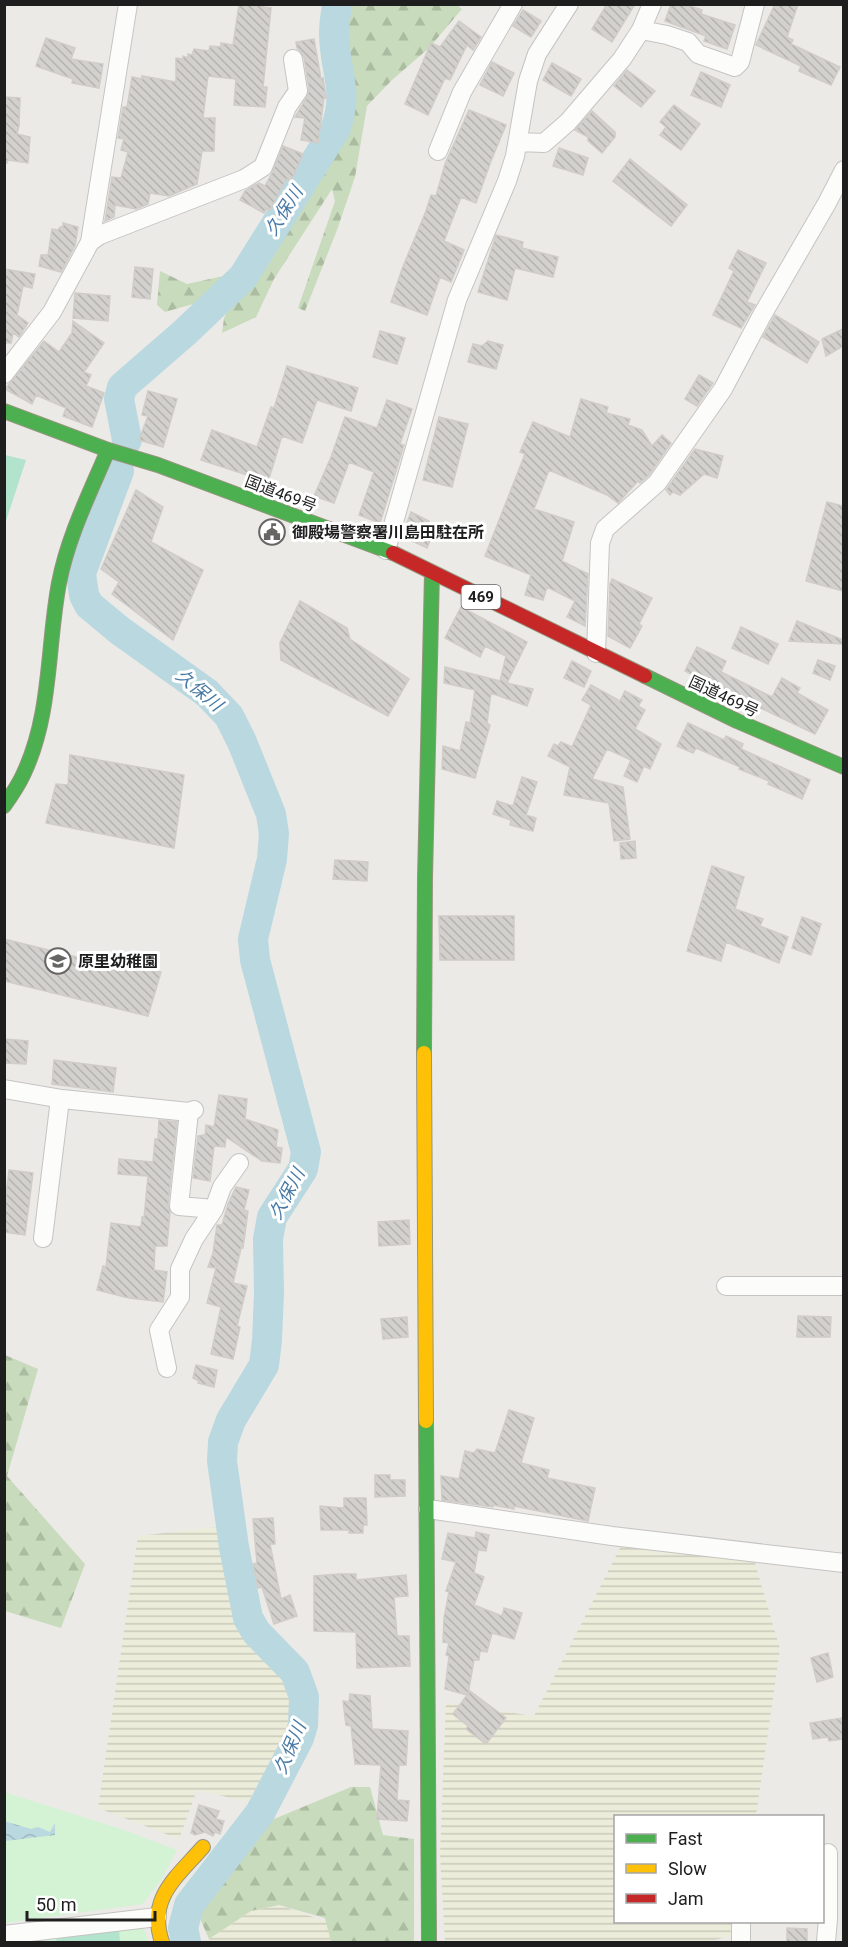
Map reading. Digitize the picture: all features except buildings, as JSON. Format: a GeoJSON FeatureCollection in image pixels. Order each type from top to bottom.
{"type":"FeatureCollection","features":[{"type":"Feature","properties":{"kind":"main road","name":"国道469号"},"geometry":{"type":"LineString","coordinates":[[4,411],[108,450],[158,465],[386,550],[737,721],[843,767]]}},
{"type":"Feature","properties":{"kind":"main road"},"geometry":{"type":"LineString","coordinates":[[5,804],[25,771],[36,737],[46,694],[59,582],[70,541],[108,450]]}},
{"type":"Feature","properties":{"kind":"main road"},"geometry":{"type":"LineString","coordinates":[[429,1942],[424,976],[432,573]]}},
{"type":"Feature","properties":{"kind":"main road"},"geometry":{"type":"LineString","coordinates":[[162,1942],[157,1917],[159,1904],[203,1847]]}},
{"type":"Feature","properties":{"kind":"street"},"geometry":{"type":"LineString","coordinates":[[4,374],[52,312],[90,242],[128,4]]}},
{"type":"Feature","properties":{"kind":"street"},"geometry":{"type":"LineString","coordinates":[[438,151],[462,92],[513,4]]}},
{"type":"Feature","properties":{"kind":"street"},"geometry":{"type":"LineString","coordinates":[[386,550],[457,300],[507,181],[519,142],[528,81],[537,54],[569,4]]}},
{"type":"Feature","properties":{"kind":"street"},"geometry":{"type":"LineString","coordinates":[[519,142],[544,143],[568,122],[622,59],[641,30],[652,4]]}},
{"type":"Feature","properties":{"kind":"street"},"geometry":{"type":"LineString","coordinates":[[641,30],[688,42],[698,54],[735,67],[740,62],[755,4]]}},
{"type":"Feature","properties":{"kind":"street"},"geometry":{"type":"LineString","coordinates":[[90,242],[100,235],[244,179],[263,167],[287,107],[298,91],[293,59]]}},
{"type":"Feature","properties":{"kind":"street"},"geometry":{"type":"LineString","coordinates":[[596,653],[600,543],[605,529],[657,483],[723,389],[760,317],[822,212],[843,170]]}},
{"type":"Feature","properties":{"kind":"street"},"geometry":{"type":"LineString","coordinates":[[4,1089],[60,1099],[191,1111],[179,1206],[214,1209]]}},
{"type":"Feature","properties":{"kind":"street"},"geometry":{"type":"LineString","coordinates":[[43,1238],[60,1099]]}},
{"type":"Feature","properties":{"kind":"street"},"geometry":{"type":"LineString","coordinates":[[167,1368],[159,1330],[180,1297],[180,1269],[194,1239],[214,1209],[222,1187],[238,1163]]}},
{"type":"Feature","properties":{"kind":"street"},"geometry":{"type":"LineString","coordinates":[[726,1286],[843,1286]]}},
{"type":"Feature","properties":{"kind":"street"},"geometry":{"type":"LineString","coordinates":[[428,1509],[624,1538],[843,1563]]}},
{"type":"Feature","properties":{"kind":"street"},"geometry":{"type":"LineString","coordinates":[[826,1942],[831,1919],[828,1853]]}},
{"type":"Feature","properties":{"kind":"street"},"geometry":{"type":"LineString","coordinates":[[4,1935],[157,1917]]}},
{"type":"Feature","properties":{"kind":"street"},"geometry":{"type":"LineString","coordinates":[[741,1923],[741,1942]]}},
{"type":"Feature","properties":{"kind":"green space"},"geometry":{"type":"Polygon","coordinates":[[[456,4],[462,9],[429,48],[392,80],[367,106],[355,177],[305,311],[298,308],[335,201],[332,189],[274,279],[256,317],[222,333],[224,318],[233,301],[193,304],[165,312],[157,305],[160,271],[187,284],[255,269],[336,146],[336,98],[323,37],[331,5],[456,4]]]}},
{"type":"Feature","properties":{"kind":"green space"},"geometry":{"type":"Polygon","coordinates":[[[4,455],[26,460],[5,524],[4,455]]]}},
{"type":"Feature","properties":{"kind":"green space"},"geometry":{"type":"Polygon","coordinates":[[[5,1355],[38,1369],[7,1476],[85,1564],[61,1628],[5,1611],[5,1355]]]}},
{"type":"Feature","properties":{"kind":"green space"},"geometry":{"type":"Polygon","coordinates":[[[223,1526],[233,1587],[244,1627],[292,1689],[292,1727],[248,1802],[197,1790],[179,1839],[98,1808],[138,1536],[223,1526]]]}},
{"type":"Feature","properties":{"kind":"green space"},"geometry":{"type":"Polygon","coordinates":[[[621,1546],[753,1556],[780,1649],[756,1815],[614,1815],[614,1923],[736,1923],[734,1935],[707,1942],[445,1942],[440,1855],[446,1703],[534,1716],[621,1546]]]}},
{"type":"Feature","properties":{"kind":"green space"},"geometry":{"type":"Polygon","coordinates":[[[351,1787],[370,1787],[383,1835],[414,1839],[414,1942],[331,1942],[325,1918],[279,1905],[251,1911],[209,1939],[195,1907],[233,1860],[274,1819],[351,1787]]]}},
{"type":"Feature","properties":{"kind":"green space"},"geometry":{"type":"Polygon","coordinates":[[[4,1792],[121,1829],[177,1850],[161,1880],[143,1904],[5,1923],[4,1792]]]}},
{"type":"Feature","properties":{"kind":"green space"},"geometry":{"type":"Polygon","coordinates":[[[279,1905],[327,1922],[331,1942],[210,1942],[209,1939],[251,1911],[279,1905]]]}},
{"type":"Feature","properties":{"kind":"green space"},"geometry":{"type":"Polygon","coordinates":[[[143,1927],[149,1942],[5,1942],[143,1927]]]}},
{"type":"Feature","properties":{"kind":"green space"},"geometry":{"type":"Polygon","coordinates":[[[119,1930],[120,1942],[57,1942],[56,1939],[119,1930]]]}},
{"type":"Feature","properties":{"kind":"water"},"geometry":{"type":"Polygon","coordinates":[[[4,1821],[31,1829],[38,1827],[50,1832],[55,1823],[55,1835],[5,1841],[4,1821]]]}},
{"type":"Feature","properties":{"kind":"waterway","name":"久保川"},"geometry":{"type":"LineString","coordinates":[[127,440],[119,399],[122,387],[183,334],[243,277],[335,130],[341,103],[334,33],[337,4]]}},
{"type":"Feature","properties":{"kind":"waterway","name":"久保川"},"geometry":{"type":"LineString","coordinates":[[119,471],[81,573],[84,595],[89,605],[119,630],[207,693],[229,716],[271,814],[274,834],[272,859],[253,939],[255,960],[306,1152],[303,1169],[272,1217],[268,1239],[269,1293],[264,1365],[231,1420],[223,1442],[222,1461],[234,1547],[248,1618],[256,1632],[295,1672],[304,1697],[303,1725],[299,1738],[260,1813],[189,1905],[183,1928],[186,1942]]}},
{"type":"Feature","properties":{"kind":"traffic: fast"},"geometry":{"type":"LineString","coordinates":[[4,411],[108,450]]}},
{"type":"Feature","properties":{"kind":"traffic: fast"},"geometry":{"type":"LineString","coordinates":[[4,806],[21,779],[39,729],[55,607],[63,566],[80,515],[108,450],[158,465],[393,553]]}},
{"type":"Feature","properties":{"kind":"traffic: fast"},"geometry":{"type":"LineString","coordinates":[[424,1053],[425,878],[432,573]]}},
{"type":"Feature","properties":{"kind":"traffic: fast"},"geometry":{"type":"LineString","coordinates":[[645,676],[737,721],[844,767]]}},
{"type":"Feature","properties":{"kind":"traffic: fast"},"geometry":{"type":"LineString","coordinates":[[426,1421],[429,1942]]}},
{"type":"Feature","properties":{"kind":"traffic: slow"},"geometry":{"type":"LineString","coordinates":[[424,1053],[426,1421]]}},
{"type":"Feature","properties":{"kind":"traffic: slow"},"geometry":{"type":"LineString","coordinates":[[162,1942],[158,1927],[158,1913],[167,1889],[203,1847]]}},
{"type":"Feature","properties":{"kind":"traffic: jam"},"geometry":{"type":"LineString","coordinates":[[393,553],[645,676]]}},
{"type":"Feature","properties":{"kind":"place","name":"御殿場警察署川島田駐在所"},"geometry":{"type":"Point","coordinates":[272,532]}},
{"type":"Feature","properties":{"kind":"place","name":"原里幼稚園"},"geometry":{"type":"Point","coordinates":[58,961]}}]}
